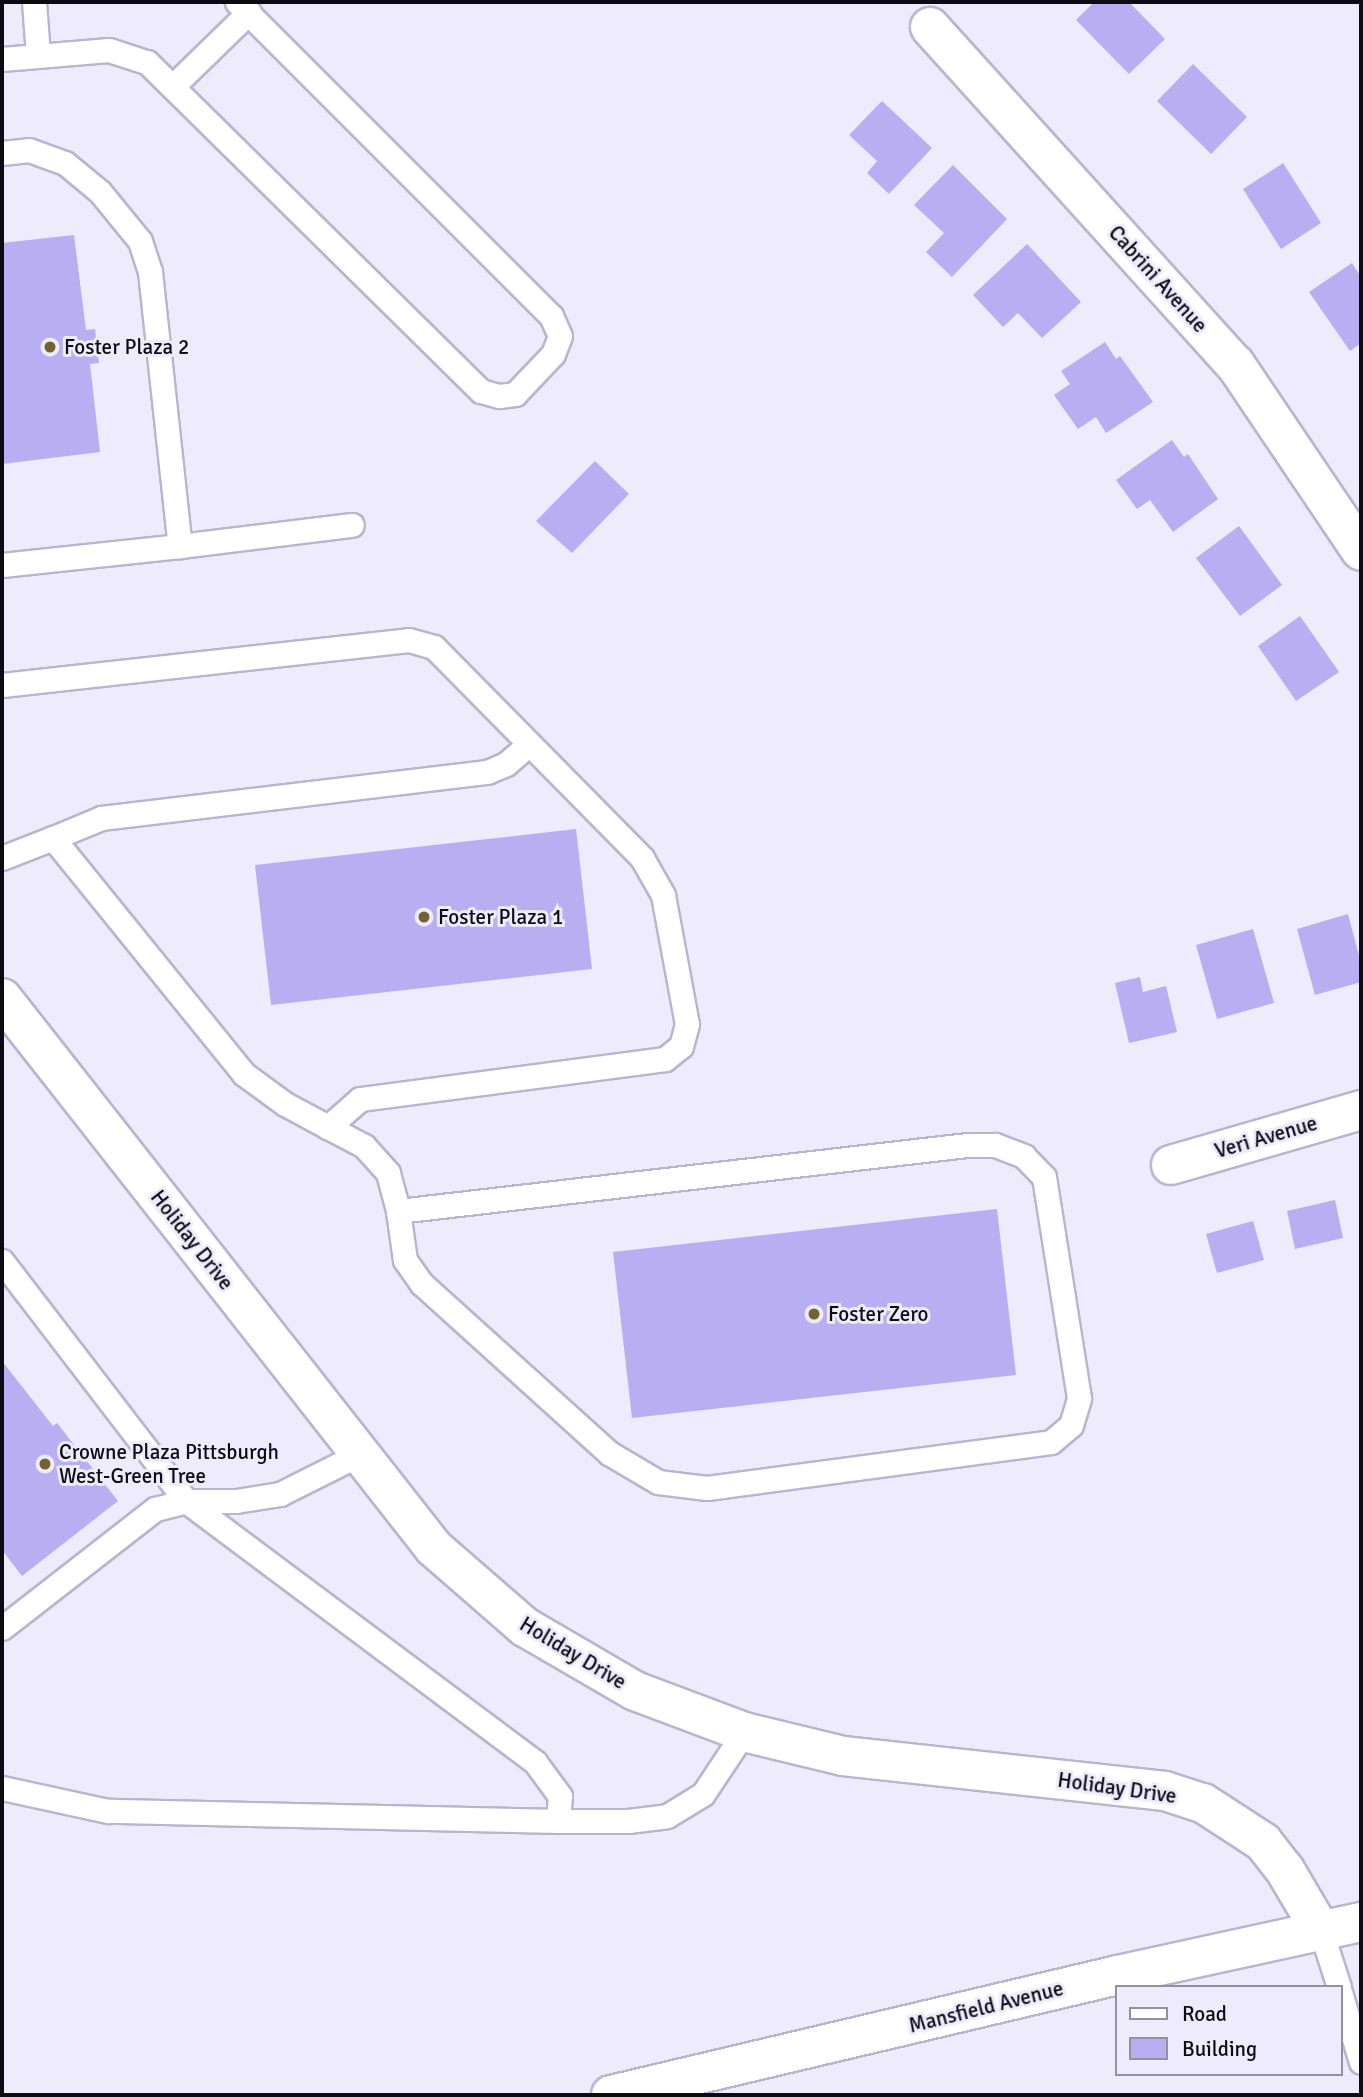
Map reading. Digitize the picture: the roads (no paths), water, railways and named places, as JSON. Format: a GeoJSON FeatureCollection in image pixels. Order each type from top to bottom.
{"type":"FeatureCollection","features":[{"type":"Feature","properties":{"kind":"street","name":"Cabrini Avenue"},"geometry":{"type":"LineString","coordinates":[[929,27],[1235,364],[1361,551]]}},
{"type":"Feature","properties":{"kind":"street","name":"Holiday Drive"},"geometry":{"type":"LineString","coordinates":[[2,998],[434,1548],[525,1627],[635,1691],[744,1732],[843,1756],[1165,1791],[1203,1803],[1263,1842],[1285,1870],[1321,1931]]}},
{"type":"Feature","properties":{"kind":"street","name":"Veri Avenue"},"geometry":{"type":"LineString","coordinates":[[1171,1165],[1361,1110]]}},
{"type":"Feature","properties":{"kind":"street","name":"Mansfield Avenue"},"geometry":{"type":"LineString","coordinates":[[611,2095],[1118,1975],[1361,1922]]}},
{"type":"Feature","properties":{"kind":"lane"},"geometry":{"type":"LineString","coordinates":[[34,2],[38,55]]}},
{"type":"Feature","properties":{"kind":"lane"},"geometry":{"type":"LineString","coordinates":[[2,59],[109,50],[147,62],[481,391],[499,396],[515,394],[553,354],[560,336],[551,316],[243,7],[173,86]]}},
{"type":"Feature","properties":{"kind":"lane"},"geometry":{"type":"LineString","coordinates":[[2,153],[29,150],[65,163],[100,192],[140,241],[150,272],[180,546]]}},
{"type":"Feature","properties":{"kind":"lane"},"geometry":{"type":"LineString","coordinates":[[2,565],[352,525]]}},
{"type":"Feature","properties":{"kind":"lane"},"geometry":{"type":"LineString","coordinates":[[2,685],[409,640],[434,647],[453,663],[642,858],[663,895],[687,1024],[681,1046],[665,1059],[360,1099],[328,1127]]}},
{"type":"Feature","properties":{"kind":"lane"},"geometry":{"type":"LineString","coordinates":[[2,858],[101,818],[487,772],[506,764],[529,744]]}},
{"type":"Feature","properties":{"kind":"lane"},"geometry":{"type":"LineString","coordinates":[[53,838],[244,1074],[285,1104],[364,1146],[388,1173],[398,1211],[405,1261],[422,1284],[609,1453],[658,1482],[707,1488],[1051,1442],[1070,1425],[1079,1398],[1044,1177],[1024,1156],[995,1145],[967,1145],[398,1211]]}},
{"type":"Feature","properties":{"kind":"lane"},"geometry":{"type":"LineString","coordinates":[[2,1261],[186,1501],[535,1762],[560,1796],[558,1821]]}},
{"type":"Feature","properties":{"kind":"lane"},"geometry":{"type":"LineString","coordinates":[[2,1628],[155,1509],[186,1501],[236,1501],[280,1494],[360,1454]]}},
{"type":"Feature","properties":{"kind":"lane"},"geometry":{"type":"LineString","coordinates":[[2,1788],[108,1811],[628,1821],[667,1816],[703,1794],[744,1732]]}},
{"type":"Feature","properties":{"kind":"lane"},"geometry":{"type":"LineString","coordinates":[[1321,1931],[1338,1985]]}},
{"type":"Feature","properties":{"kind":"lane"},"geometry":{"type":"LineString","coordinates":[[1342,1999],[1361,2062]]}},
{"type":"Feature","properties":{"kind":"place","name":"Foster Plaza 2"},"geometry":{"type":"Point","coordinates":[50,347]}},
{"type":"Feature","properties":{"kind":"place","name":"Foster Plaza 1"},"geometry":{"type":"Point","coordinates":[424,917]}},
{"type":"Feature","properties":{"kind":"place","name":"Foster Zero"},"geometry":{"type":"Point","coordinates":[814,1314]}},
{"type":"Feature","properties":{"kind":"place","name":"Crowne Plaza Pittsburgh West-Green Tree"},"geometry":{"type":"Point","coordinates":[45,1464]}}]}
